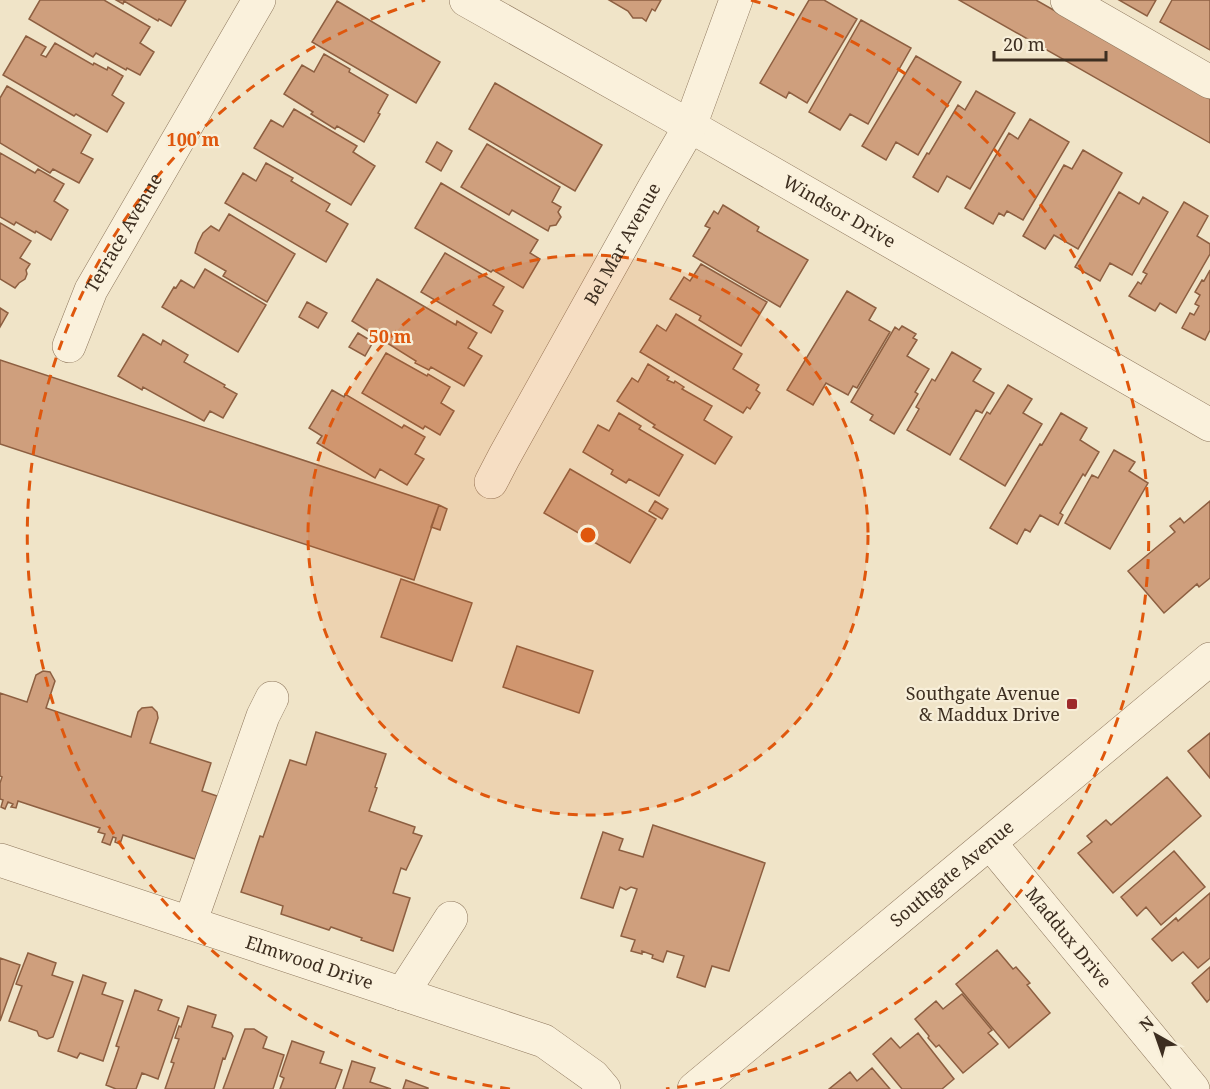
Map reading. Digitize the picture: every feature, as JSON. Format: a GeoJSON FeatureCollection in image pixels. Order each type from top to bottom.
{"type":"FeatureCollection","features":[{"type":"Feature","properties":{"kind":"street","name":"Terrace Avenue"},"geometry":{"type":"LineString","coordinates":[[69,346],[91,290],[259,0]]}},
{"type":"Feature","properties":{"kind":"street","name":"Windsor Drive"},"geometry":{"type":"LineString","coordinates":[[466,0],[1210,425]]}},
{"type":"Feature","properties":{"kind":"street","name":"Bel Mar Avenue"},"geometry":{"type":"LineString","coordinates":[[491,482],[690,126],[735,0]]}},
{"type":"Feature","properties":{"kind":"street"},"geometry":{"type":"LineString","coordinates":[[1067,0],[1210,82]]}},
{"type":"Feature","properties":{"kind":"street","name":"Southgate Avenue"},"geometry":{"type":"LineString","coordinates":[[694,1089],[1210,659]]}},
{"type":"Feature","properties":{"kind":"street"},"geometry":{"type":"LineString","coordinates":[[190,923],[263,716],[272,698]]}},
{"type":"Feature","properties":{"kind":"street","name":"Maddux Drive"},"geometry":{"type":"LineString","coordinates":[[990,843],[1193,1089]]}},
{"type":"Feature","properties":{"kind":"street","name":"Elmwood Drive"},"geometry":{"type":"LineString","coordinates":[[0,860],[544,1041],[593,1076],[604,1089]]}},
{"type":"Feature","properties":{"kind":"street"},"geometry":{"type":"LineString","coordinates":[[402,994],[451,918]]}},
{"type":"Feature","properties":{"kind":"building"},"geometry":{"type":"Polygon","coordinates":[[[40,0],[104,0],[150,27],[140,43],[154,52],[140,75],[96,53],[93,57],[29,19],[40,0]]]}},
{"type":"Feature","properties":{"kind":"building"},"geometry":{"type":"Polygon","coordinates":[[[116,0],[186,0],[171,26],[124,1],[123,4],[116,0]]]}},
{"type":"Feature","properties":{"kind":"building"},"geometry":{"type":"Polygon","coordinates":[[[609,0],[661,0],[655,11],[652,9],[646,21],[642,18],[633,18],[628,11],[609,0]]]}},
{"type":"Feature","properties":{"kind":"building"},"geometry":{"type":"Polygon","coordinates":[[[809,0],[824,0],[857,19],[807,103],[789,92],[786,98],[760,83],[809,0]]]}},
{"type":"Feature","properties":{"kind":"building"},"geometry":{"type":"Polygon","coordinates":[[[959,0],[1036,0],[1210,99],[1210,143],[959,0]]]}},
{"type":"Feature","properties":{"kind":"building"},"geometry":{"type":"Polygon","coordinates":[[[1119,0],[1156,0],[1147,16],[1119,0]]]}},
{"type":"Feature","properties":{"kind":"building"},"geometry":{"type":"Polygon","coordinates":[[[1172,0],[1210,0],[1210,50],[1160,22],[1172,0]]]}},
{"type":"Feature","properties":{"kind":"building"},"geometry":{"type":"Polygon","coordinates":[[[337,1],[440,62],[416,103],[312,42],[337,1]]]}},
{"type":"Feature","properties":{"kind":"building"},"geometry":{"type":"Polygon","coordinates":[[[861,20],[911,48],[868,124],[850,114],[840,130],[809,112],[861,20]]]}},
{"type":"Feature","properties":{"kind":"building"},"geometry":{"type":"Polygon","coordinates":[[[26,36],[46,47],[41,55],[46,57],[55,43],[93,65],[94,63],[107,70],[108,67],[123,76],[112,95],[124,103],[107,132],[76,114],[74,116],[3,75],[26,36]]]}},
{"type":"Feature","properties":{"kind":"building"},"geometry":{"type":"Polygon","coordinates":[[[324,54],[388,95],[364,142],[337,126],[335,129],[284,94],[302,65],[314,72],[324,54]]]}},
{"type":"Feature","properties":{"kind":"building"},"geometry":{"type":"Polygon","coordinates":[[[916,56],[961,82],[918,155],[896,142],[886,160],[862,146],[916,56]]]}},
{"type":"Feature","properties":{"kind":"building"},"geometry":{"type":"Polygon","coordinates":[[[495,83],[602,145],[575,191],[469,129],[495,83]]]}},
{"type":"Feature","properties":{"kind":"building"},"geometry":{"type":"Polygon","coordinates":[[[7,86],[91,135],[81,153],[93,159],[79,183],[53,169],[50,173],[0,143],[0,98],[7,86]]]}},
{"type":"Feature","properties":{"kind":"building"},"geometry":{"type":"Polygon","coordinates":[[[976,91],[1015,113],[970,189],[947,176],[938,192],[913,177],[958,105],[965,110],[976,91]]]}},
{"type":"Feature","properties":{"kind":"building"},"geometry":{"type":"Polygon","coordinates":[[[294,109],[357,146],[353,152],[375,166],[351,205],[254,148],[271,120],[283,127],[294,109]]]}},
{"type":"Feature","properties":{"kind":"building"},"geometry":{"type":"Polygon","coordinates":[[[1030,119],[1069,142],[1023,220],[1007,211],[1004,216],[999,213],[993,224],[965,208],[1009,133],[1018,139],[1030,119]]]}},
{"type":"Feature","properties":{"kind":"building"},"geometry":{"type":"Polygon","coordinates":[[[437,142],[452,151],[441,171],[426,162],[437,142]]]}},
{"type":"Feature","properties":{"kind":"building"},"geometry":{"type":"Polygon","coordinates":[[[487,144],[560,187],[552,202],[561,207],[558,212],[561,217],[556,225],[550,226],[548,231],[512,210],[509,215],[461,187],[487,144]]]}},
{"type":"Feature","properties":{"kind":"building"},"geometry":{"type":"Polygon","coordinates":[[[1083,150],[1122,173],[1078,249],[1054,235],[1045,249],[1023,236],[1064,165],[1072,169],[1083,150]]]}},
{"type":"Feature","properties":{"kind":"building"},"geometry":{"type":"Polygon","coordinates":[[[0,153],[35,173],[38,169],[64,184],[54,201],[68,210],[51,240],[36,231],[35,233],[16,222],[14,225],[0,217],[0,153]]]}},
{"type":"Feature","properties":{"kind":"building"},"geometry":{"type":"Polygon","coordinates":[[[266,163],[293,178],[291,181],[330,204],[326,211],[348,224],[326,262],[225,203],[243,173],[256,181],[266,163]]]}},
{"type":"Feature","properties":{"kind":"building"},"geometry":{"type":"Polygon","coordinates":[[[441,183],[538,240],[530,253],[540,259],[523,288],[415,228],[441,183]]]}},
{"type":"Feature","properties":{"kind":"building"},"geometry":{"type":"Polygon","coordinates":[[[1119,192],[1139,204],[1143,197],[1168,212],[1132,275],[1110,263],[1100,281],[1075,267],[1119,192]]]}},
{"type":"Feature","properties":{"kind":"building"},"geometry":{"type":"Polygon","coordinates":[[[1184,202],[1208,216],[1197,236],[1210,244],[1210,254],[1176,313],[1160,303],[1155,311],[1129,296],[1138,282],[1141,284],[1147,274],[1143,272],[1184,202]]]}},
{"type":"Feature","properties":{"kind":"building"},"geometry":{"type":"Polygon","coordinates":[[[723,205],[759,227],[757,231],[808,260],[780,307],[693,256],[710,228],[705,226],[714,211],[718,214],[723,205]]]}},
{"type":"Feature","properties":{"kind":"building"},"geometry":{"type":"Polygon","coordinates":[[[229,214],[295,254],[267,302],[223,276],[226,271],[195,253],[203,233],[211,226],[219,231],[229,214]]]}},
{"type":"Feature","properties":{"kind":"building"},"geometry":{"type":"Polygon","coordinates":[[[0,223],[31,241],[20,258],[30,264],[26,270],[27,274],[15,288],[0,279],[0,223]]]}},
{"type":"Feature","properties":{"kind":"building"},"geometry":{"type":"Polygon","coordinates":[[[445,253],[504,287],[493,305],[503,311],[491,333],[421,292],[445,253]]]}},
{"type":"Feature","properties":{"kind":"building"},"geometry":{"type":"Polygon","coordinates":[[[701,264],[767,302],[741,346],[699,320],[701,316],[670,299],[684,277],[690,281],[701,264]]]}},
{"type":"Feature","properties":{"kind":"building"},"geometry":{"type":"Polygon","coordinates":[[[205,269],[266,305],[238,352],[162,307],[181,280],[194,288],[205,269]]]}},
{"type":"Feature","properties":{"kind":"building"},"geometry":{"type":"Polygon","coordinates":[[[1210,270],[1210,330],[1205,340],[1182,328],[1190,313],[1194,315],[1199,306],[1195,304],[1200,295],[1195,292],[1210,270]]]}},
{"type":"Feature","properties":{"kind":"building"},"geometry":{"type":"Polygon","coordinates":[[[377,279],[456,325],[457,321],[477,333],[468,348],[482,356],[464,386],[431,367],[429,370],[415,363],[416,361],[352,321],[377,279]]]}},
{"type":"Feature","properties":{"kind":"building"},"geometry":{"type":"Polygon","coordinates":[[[847,291],[876,308],[869,320],[890,332],[857,388],[853,386],[848,395],[826,383],[813,405],[787,390],[847,291]]]}},
{"type":"Feature","properties":{"kind":"building"},"geometry":{"type":"Polygon","coordinates":[[[307,302],[327,313],[318,328],[299,317],[307,302]]]}},
{"type":"Feature","properties":{"kind":"building"},"geometry":{"type":"Polygon","coordinates":[[[0,308],[8,313],[0,327],[0,308]]]}},
{"type":"Feature","properties":{"kind":"building"},"geometry":{"type":"Polygon","coordinates":[[[676,314],[742,354],[733,369],[759,385],[756,390],[760,393],[750,409],[747,407],[743,413],[640,352],[657,325],[666,331],[676,314]]]}},
{"type":"Feature","properties":{"kind":"building"},"geometry":{"type":"Polygon","coordinates":[[[902,326],[916,334],[913,338],[917,340],[907,356],[929,369],[915,392],[918,394],[894,434],[870,420],[873,415],[851,402],[895,327],[899,330],[902,326]]]}},
{"type":"Feature","properties":{"kind":"building"},"geometry":{"type":"Polygon","coordinates":[[[358,333],[373,342],[365,356],[349,347],[358,333]]]}},
{"type":"Feature","properties":{"kind":"building"},"geometry":{"type":"Polygon","coordinates":[[[143,334],[161,345],[163,340],[188,355],[184,362],[237,394],[223,418],[210,411],[204,421],[143,387],[142,390],[118,376],[143,334]]]}},
{"type":"Feature","properties":{"kind":"building"},"geometry":{"type":"Polygon","coordinates":[[[952,352],[981,369],[973,381],[994,393],[982,413],[976,410],[950,455],[907,430],[919,409],[916,407],[932,379],[935,381],[952,352]]]}},
{"type":"Feature","properties":{"kind":"building"},"geometry":{"type":"Polygon","coordinates":[[[386,353],[450,387],[441,403],[454,411],[440,435],[425,426],[423,429],[362,393],[386,353]]]}},
{"type":"Feature","properties":{"kind":"building"},"geometry":{"type":"Polygon","coordinates":[[[0,360],[439,505],[414,580],[0,444],[0,360]]]}},
{"type":"Feature","properties":{"kind":"building"},"geometry":{"type":"Polygon","coordinates":[[[648,364],[669,377],[667,380],[674,383],[675,381],[684,387],[682,389],[712,406],[704,420],[732,437],[715,464],[653,427],[655,425],[617,401],[632,378],[638,382],[648,364]]]}},
{"type":"Feature","properties":{"kind":"building"},"geometry":{"type":"Polygon","coordinates":[[[1008,385],[1032,399],[1023,413],[1042,424],[1005,486],[960,459],[987,412],[990,414],[1008,385]]]}},
{"type":"Feature","properties":{"kind":"building"},"geometry":{"type":"Polygon","coordinates":[[[332,390],[344,397],[345,394],[402,428],[404,425],[425,437],[415,454],[424,459],[407,485],[380,469],[375,478],[317,443],[322,436],[309,428],[332,390]]]}},
{"type":"Feature","properties":{"kind":"building"},"geometry":{"type":"Polygon","coordinates":[[[619,413],[641,426],[639,429],[683,455],[659,496],[629,479],[626,483],[611,474],[613,470],[583,452],[598,425],[609,431],[619,413]]]}},
{"type":"Feature","properties":{"kind":"building"},"geometry":{"type":"Polygon","coordinates":[[[1061,413],[1087,428],[1080,440],[1099,452],[1060,513],[1063,515],[1058,525],[1040,515],[1030,532],[1025,529],[1017,544],[990,528],[1061,413]]]}},
{"type":"Feature","properties":{"kind":"building"},"geometry":{"type":"Polygon","coordinates":[[[1114,450],[1135,462],[1129,471],[1148,483],[1110,549],[1065,523],[1092,475],[1098,478],[1114,450]]]}},
{"type":"Feature","properties":{"kind":"building"},"geometry":{"type":"Polygon","coordinates":[[[570,469],[656,519],[630,563],[544,513],[570,469]]]}},
{"type":"Feature","properties":{"kind":"building"},"geometry":{"type":"Polygon","coordinates":[[[655,501],[668,509],[662,519],[649,511],[655,501]]]}},
{"type":"Feature","properties":{"kind":"building"},"geometry":{"type":"Polygon","coordinates":[[[1210,501],[1210,578],[1199,587],[1197,584],[1164,613],[1128,571],[1175,532],[1170,526],[1180,518],[1184,523],[1210,501]]]}},
{"type":"Feature","properties":{"kind":"building"},"geometry":{"type":"Polygon","coordinates":[[[439,505],[447,509],[440,530],[431,527],[439,505]]]}},
{"type":"Feature","properties":{"kind":"building"},"geometry":{"type":"Polygon","coordinates":[[[401,579],[472,603],[452,661],[381,637],[401,579]]]}},
{"type":"Feature","properties":{"kind":"building"},"geometry":{"type":"Polygon","coordinates":[[[517,646],[593,671],[579,713],[503,687],[517,646]]]}},
{"type":"Feature","properties":{"kind":"building"},"geometry":{"type":"Polygon","coordinates":[[[43,671],[50,672],[55,681],[46,708],[131,737],[138,712],[142,708],[152,707],[157,712],[158,718],[150,743],[211,763],[202,791],[217,796],[195,859],[123,835],[120,844],[115,842],[116,838],[113,837],[110,845],[102,842],[105,834],[98,832],[100,828],[18,801],[16,808],[11,807],[13,804],[8,802],[5,809],[1,807],[3,800],[0,799],[2,777],[0,776],[0,693],[27,702],[36,675],[43,671]]]}},
{"type":"Feature","properties":{"kind":"building"},"geometry":{"type":"Polygon","coordinates":[[[316,732],[386,754],[369,811],[415,827],[413,833],[422,836],[406,870],[401,868],[393,893],[410,898],[393,951],[331,927],[329,930],[281,914],[283,906],[241,892],[290,760],[306,765],[316,732]]]}},
{"type":"Feature","properties":{"kind":"building"},"geometry":{"type":"Polygon","coordinates":[[[1210,733],[1210,778],[1188,751],[1210,733]]]}},
{"type":"Feature","properties":{"kind":"building"},"geometry":{"type":"Polygon","coordinates":[[[1167,777],[1201,816],[1113,893],[1078,853],[1092,842],[1087,836],[1106,820],[1111,825],[1167,777]]]}},
{"type":"Feature","properties":{"kind":"building"},"geometry":{"type":"Polygon","coordinates":[[[653,825],[765,863],[729,971],[712,966],[705,987],[677,977],[684,956],[667,951],[663,962],[642,951],[642,954],[631,951],[635,940],[621,936],[637,889],[631,887],[626,890],[620,887],[613,908],[581,898],[603,832],[623,839],[619,850],[643,857],[653,825]]]}},
{"type":"Feature","properties":{"kind":"building"},"geometry":{"type":"Polygon","coordinates":[[[1174,851],[1205,887],[1161,925],[1146,907],[1137,916],[1121,897],[1174,851]]]}},
{"type":"Feature","properties":{"kind":"building"},"geometry":{"type":"Polygon","coordinates":[[[1210,893],[1210,958],[1198,968],[1183,952],[1172,961],[1152,939],[1176,918],[1178,921],[1210,893]]]}},
{"type":"Feature","properties":{"kind":"building"},"geometry":{"type":"Polygon","coordinates":[[[997,950],[1013,969],[1016,967],[1030,983],[1027,985],[1050,1013],[1009,1048],[956,984],[997,950]]]}},
{"type":"Feature","properties":{"kind":"building"},"geometry":{"type":"Polygon","coordinates":[[[28,953],[56,963],[52,975],[73,982],[53,1037],[47,1039],[39,1036],[37,1031],[9,1021],[22,986],[16,984],[28,953]]]}},
{"type":"Feature","properties":{"kind":"building"},"geometry":{"type":"Polygon","coordinates":[[[0,958],[20,965],[0,1021],[0,958]]]}},
{"type":"Feature","properties":{"kind":"building"},"geometry":{"type":"Polygon","coordinates":[[[1210,967],[1210,999],[1207,1002],[1192,983],[1210,967]]]}},
{"type":"Feature","properties":{"kind":"building"},"geometry":{"type":"Polygon","coordinates":[[[83,975],[106,983],[102,994],[123,1001],[103,1061],[80,1053],[77,1058],[58,1051],[83,975]]]}},
{"type":"Feature","properties":{"kind":"building"},"geometry":{"type":"Polygon","coordinates":[[[135,990],[162,1000],[158,1010],[179,1018],[158,1079],[142,1073],[136,1089],[116,1089],[106,1085],[119,1047],[116,1046],[135,990]]]}},
{"type":"Feature","properties":{"kind":"building"},"geometry":{"type":"Polygon","coordinates":[[[962,994],[992,1030],[988,1033],[998,1044],[963,1073],[939,1045],[936,1047],[928,1038],[929,1036],[915,1019],[936,1001],[943,1009],[962,994]]]}},
{"type":"Feature","properties":{"kind":"building"},"geometry":{"type":"Polygon","coordinates":[[[188,1006],[216,1015],[212,1027],[231,1033],[233,1036],[225,1059],[223,1058],[214,1089],[165,1089],[179,1039],[175,1038],[188,1006]]]}},
{"type":"Feature","properties":{"kind":"building"},"geometry":{"type":"Polygon","coordinates":[[[245,1029],[254,1029],[267,1037],[263,1048],[284,1055],[273,1089],[223,1089],[245,1029]]]}},
{"type":"Feature","properties":{"kind":"building"},"geometry":{"type":"Polygon","coordinates":[[[918,1033],[954,1079],[942,1089],[902,1089],[873,1054],[891,1038],[900,1048],[918,1033]]]}},
{"type":"Feature","properties":{"kind":"building"},"geometry":{"type":"Polygon","coordinates":[[[292,1041],[324,1052],[320,1063],[342,1070],[335,1089],[280,1089],[284,1078],[280,1076],[292,1041]]]}},
{"type":"Feature","properties":{"kind":"building"},"geometry":{"type":"Polygon","coordinates":[[[352,1061],[375,1068],[370,1082],[391,1089],[343,1089],[352,1061]]]}},
{"type":"Feature","properties":{"kind":"building"},"geometry":{"type":"Polygon","coordinates":[[[872,1068],[890,1089],[829,1089],[850,1072],[857,1081],[872,1068]]]}},
{"type":"Feature","properties":{"kind":"building"},"geometry":{"type":"Polygon","coordinates":[[[406,1080],[428,1088],[428,1089],[403,1089],[406,1080]]]}},
{"type":"Feature","properties":{"kind":"place","name":"Southgate Avenue & Maddux Drive"},"geometry":{"type":"Point","coordinates":[1072,704]}}]}
